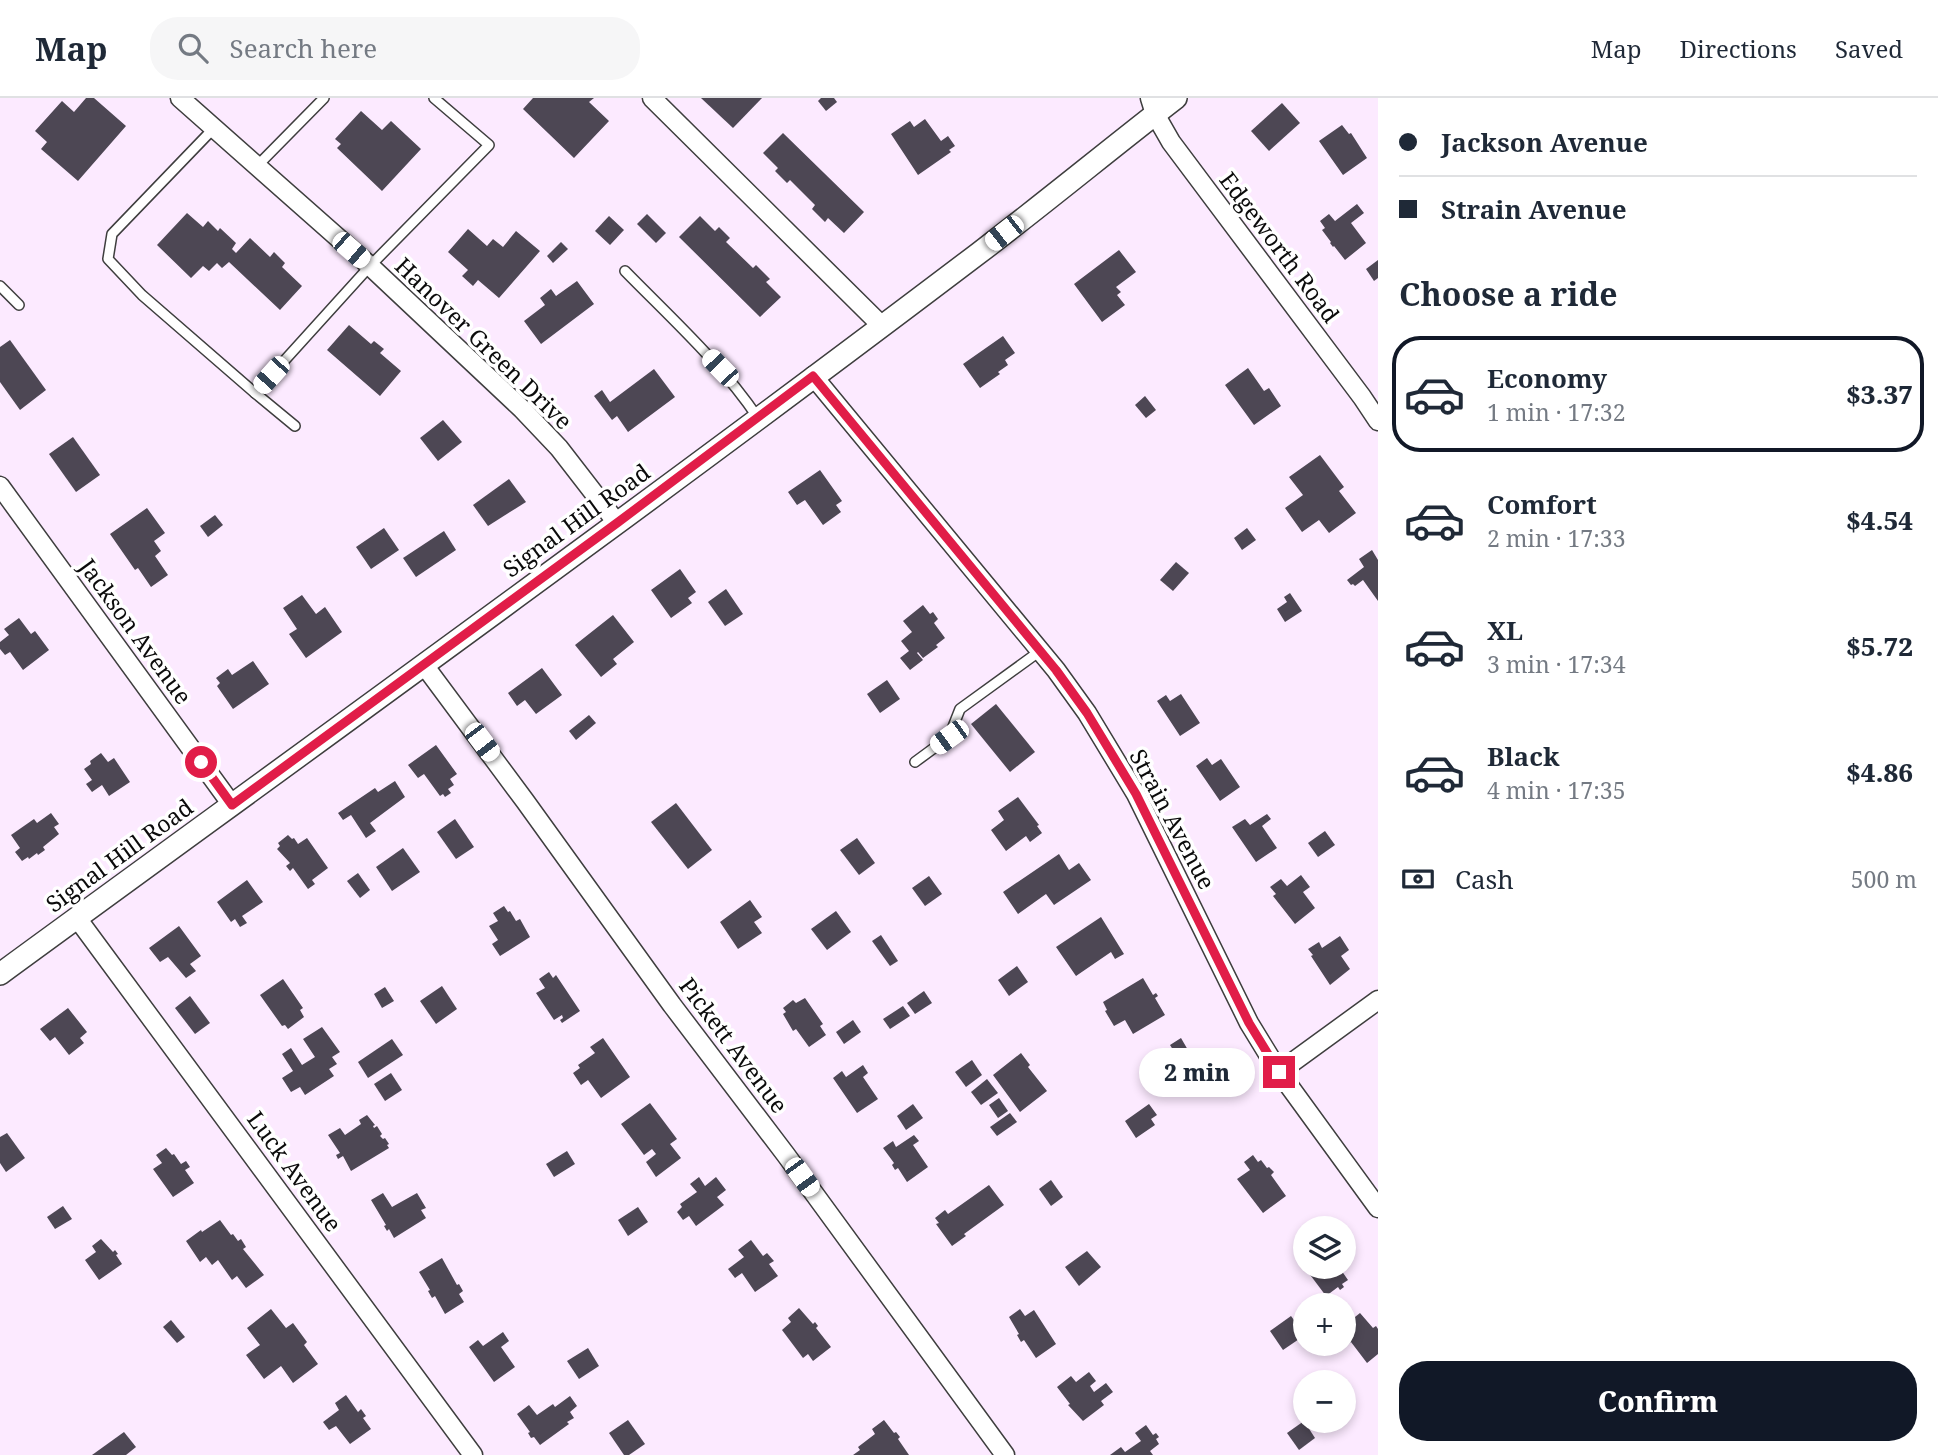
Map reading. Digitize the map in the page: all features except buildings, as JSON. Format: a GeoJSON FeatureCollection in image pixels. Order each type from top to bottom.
{"type":"FeatureCollection","features":[{"type":"Feature","properties":{"kind":"street","name":"Hanover Green Drive"},"geometry":{"type":"LineString","coordinates":[[180,98],[370,266],[522,408],[559,448],[617,523]]}},
{"type":"Feature","properties":{"kind":"street"},"geometry":{"type":"LineString","coordinates":[[652,98],[882,326]]}},
{"type":"Feature","properties":{"kind":"street","name":"Signal Hill Road"},"geometry":{"type":"LineString","coordinates":[[0,974],[882,326],[982,250],[1153,106],[1176,98]]}},
{"type":"Feature","properties":{"kind":"street","name":"Edgeworth Road"},"geometry":{"type":"LineString","coordinates":[[1153,106],[1171,142],[1378,421]]}},
{"type":"Feature","properties":{"kind":"street","name":"Strain Avenue"},"geometry":{"type":"LineString","coordinates":[[813,376],[1040,651],[1087,713],[1136,794],[1249,1023],[1279,1072],[1378,1208]]}},
{"type":"Feature","properties":{"kind":"street","name":"Jackson Avenue"},"geometry":{"type":"LineString","coordinates":[[0,485],[232,805]]}},
{"type":"Feature","properties":{"kind":"street","name":"Pickett Avenue"},"geometry":{"type":"LineString","coordinates":[[424,664],[1005,1455]]}},
{"type":"Feature","properties":{"kind":"street","name":"Luck Avenue"},"geometry":{"type":"LineString","coordinates":[[77,918],[473,1455]]}},
{"type":"Feature","properties":{"kind":"street"},"geometry":{"type":"LineString","coordinates":[[1279,1072],[1378,1000]]}},
{"type":"Feature","properties":{"kind":"lane"},"geometry":{"type":"LineString","coordinates":[[257,166],[324,98]]}},
{"type":"Feature","properties":{"kind":"lane"},"geometry":{"type":"LineString","coordinates":[[255,393],[370,266],[489,145],[434,98]]}},
{"type":"Feature","properties":{"kind":"lane"},"geometry":{"type":"LineString","coordinates":[[214,128],[112,234],[108,259],[142,295],[295,426]]}},
{"type":"Feature","properties":{"kind":"lane"},"geometry":{"type":"LineString","coordinates":[[625,271],[720,368],[758,418]]}},
{"type":"Feature","properties":{"kind":"lane"},"geometry":{"type":"LineString","coordinates":[[0,286],[19,305]]}},
{"type":"Feature","properties":{"kind":"lane"},"geometry":{"type":"LineString","coordinates":[[915,762],[949,737],[960,709],[1040,651]]}},
{"type":"Feature","properties":{"kind":"route"},"geometry":{"type":"LineString","coordinates":[[201,762],[232,805],[813,376],[1056,670],[1087,713],[1136,794],[1249,1023],[1279,1072]]}}]}
